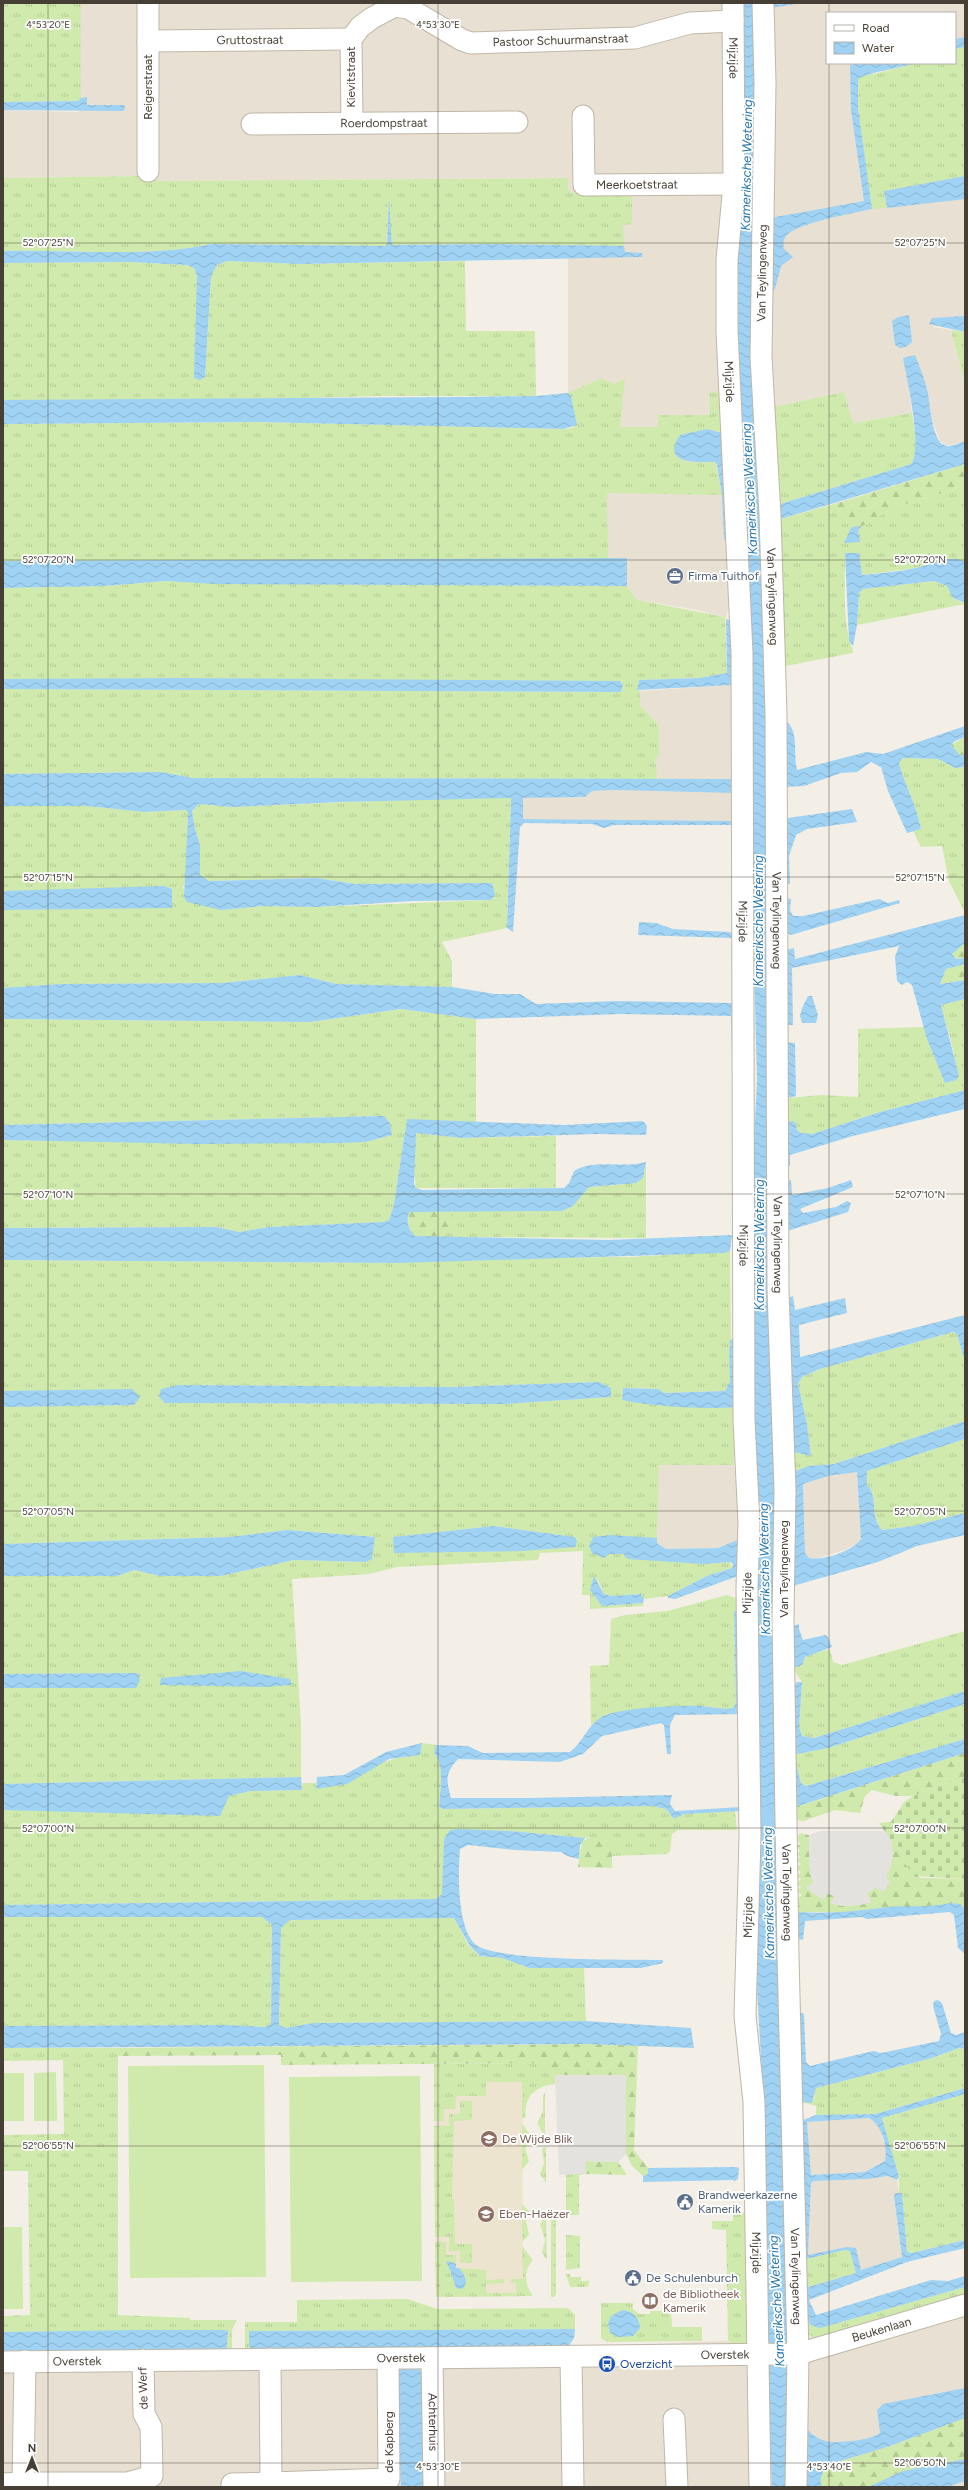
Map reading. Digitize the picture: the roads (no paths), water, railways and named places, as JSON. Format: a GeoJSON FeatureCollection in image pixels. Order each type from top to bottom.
{"type":"FeatureCollection","features":[{"type":"Feature","properties":{"kind":"street","name":"Reigerstraat"},"geometry":{"type":"LineString","coordinates":[[148,3],[148,171]]}},
{"type":"Feature","properties":{"kind":"street","name":"Pastoor Schuurmanstraat"},"geometry":{"type":"LineString","coordinates":[[395,6],[408,8],[462,40],[471,43],[635,38],[733,12]]}},
{"type":"Feature","properties":{"kind":"street","name":"Kievitstraat"},"geometry":{"type":"LineString","coordinates":[[352,123],[351,39],[360,27],[372,18],[395,6]]}},
{"type":"Feature","properties":{"kind":"street","name":"Van Teylingenweg"},"geometry":{"type":"LineString","coordinates":[[763,9],[765,83],[761,357],[770,515],[770,585],[776,713],[779,1373],[784,1490],[783,1619],[796,2487]]}},
{"type":"Feature","properties":{"kind":"street","name":"Mijzijde"},"geometry":{"type":"LineString","coordinates":[[733,12],[734,184],[727,260],[727,330],[742,653],[744,1412],[749,1523],[747,1588],[750,1837],[745,2016],[754,2102],[761,2354],[760,2487]]}},
{"type":"Feature","properties":{"kind":"street","name":"Gruttostraat"},"geometry":{"type":"LineString","coordinates":[[148,41],[351,39]]}},
{"type":"Feature","properties":{"kind":"street","name":"Meerkoetstraat"},"geometry":{"type":"LineString","coordinates":[[582,116],[584,185],[734,184]]}},
{"type":"Feature","properties":{"kind":"street","name":"Roerdompstraat"},"geometry":{"type":"LineString","coordinates":[[252,124],[517,122]]}},
{"type":"Feature","properties":{"kind":"street","name":"Beukenlaan"},"geometry":{"type":"LineString","coordinates":[[795,2354],[965,2305]]}},
{"type":"Feature","properties":{"kind":"street","name":"Overstek"},"geometry":{"type":"LineString","coordinates":[[3,2362],[795,2354]]}},
{"type":"Feature","properties":{"kind":"street"},"geometry":{"type":"LineString","coordinates":[[571,2357],[573,2487]]}},
{"type":"Feature","properties":{"kind":"street","name":"de Kapberg"},"geometry":{"type":"LineString","coordinates":[[232,2487],[232,2484],[389,2479],[388,2358]]}},
{"type":"Feature","properties":{"kind":"street","name":"Achterhuis"},"geometry":{"type":"LineString","coordinates":[[432,2358],[434,2487]]}},
{"type":"Feature","properties":{"kind":"street"},"geometry":{"type":"LineString","coordinates":[[270,2359],[271,2483]]}},
{"type":"Feature","properties":{"kind":"street","name":"de Werf"},"geometry":{"type":"LineString","coordinates":[[25,2361],[13,2483],[127,2483],[152,2476],[151,2427],[144,2414],[143,2360]]}},
{"type":"Feature","properties":{"kind":"street"},"geometry":{"type":"LineString","coordinates":[[674,2419],[677,2487]]}},
{"type":"Feature","properties":{"kind":"water"},"geometry":{"type":"Polygon","coordinates":[[[741,3],[801,3],[771,8],[751,298],[752,356],[768,707],[776,1491],[774,1506],[776,1832],[759,1833],[757,1568],[759,1555],[749,1246],[757,1080],[750,817],[733,348],[741,3]]]}},
{"type":"Feature","properties":{"kind":"water"},"geometry":{"type":"Polygon","coordinates":[[[965,37],[965,47],[956,49],[956,39],[965,37]]]}},
{"type":"Feature","properties":{"kind":"water"},"geometry":{"type":"Polygon","coordinates":[[[913,64],[868,75],[858,79],[858,108],[872,209],[802,226],[787,235],[783,245],[784,249],[793,257],[781,266],[775,289],[770,293],[770,218],[864,201],[851,110],[850,65],[913,64]]]}},
{"type":"Feature","properties":{"kind":"water"},"geometry":{"type":"Polygon","coordinates":[[[87,97],[87,105],[125,105],[124,111],[3,110],[3,102],[78,101],[81,98],[87,97]]]}},
{"type":"Feature","properties":{"kind":"water"},"geometry":{"type":"Polygon","coordinates":[[[965,176],[965,199],[887,208],[884,191],[965,176]]]}},
{"type":"Feature","properties":{"kind":"water"},"geometry":{"type":"Polygon","coordinates":[[[389,198],[392,245],[497,244],[624,246],[625,252],[642,253],[642,257],[300,264],[227,261],[217,265],[211,276],[205,377],[200,380],[194,378],[197,276],[194,268],[187,265],[130,262],[3,263],[3,251],[135,252],[161,251],[212,244],[387,246],[389,198]]]}},
{"type":"Feature","properties":{"kind":"water"},"geometry":{"type":"Polygon","coordinates":[[[909,315],[912,342],[906,347],[900,348],[895,345],[892,321],[898,317],[909,315]]]}},
{"type":"Feature","properties":{"kind":"water"},"geometry":{"type":"Polygon","coordinates":[[[965,316],[965,332],[929,324],[932,318],[965,316]]]}},
{"type":"Feature","properties":{"kind":"water"},"geometry":{"type":"Polygon","coordinates":[[[915,355],[927,388],[932,421],[937,436],[940,442],[946,446],[965,441],[965,464],[777,520],[777,505],[911,464],[914,456],[915,429],[903,358],[915,355]]]}},
{"type":"Feature","properties":{"kind":"water"},"geometry":{"type":"Polygon","coordinates":[[[568,393],[571,396],[577,425],[563,429],[258,422],[3,424],[3,400],[465,397],[536,396],[568,393]]]}},
{"type":"Feature","properties":{"kind":"water"},"geometry":{"type":"Polygon","coordinates":[[[707,429],[726,434],[731,539],[724,540],[722,495],[717,465],[715,462],[683,460],[674,452],[675,445],[680,435],[707,429]]]}},
{"type":"Feature","properties":{"kind":"water"},"geometry":{"type":"Polygon","coordinates":[[[855,526],[861,527],[858,531],[860,542],[844,543],[851,528],[855,526]]]}},
{"type":"Feature","properties":{"kind":"water"},"geometry":{"type":"Polygon","coordinates":[[[845,553],[859,553],[862,575],[921,567],[947,559],[965,562],[965,603],[953,598],[947,586],[934,581],[863,589],[859,593],[857,625],[853,646],[849,641],[845,553]]]}},
{"type":"Feature","properties":{"kind":"water"},"geometry":{"type":"Polygon","coordinates":[[[627,558],[627,586],[215,584],[166,581],[104,586],[3,588],[3,561],[627,558]]]}},
{"type":"Feature","properties":{"kind":"water"},"geometry":{"type":"Polygon","coordinates":[[[726,619],[734,621],[733,685],[637,690],[639,680],[699,678],[727,673],[726,619]]]}},
{"type":"Feature","properties":{"kind":"water"},"geometry":{"type":"Polygon","coordinates":[[[182,678],[620,681],[623,685],[621,692],[3,689],[3,679],[182,678]]]}},
{"type":"Feature","properties":{"kind":"water"},"geometry":{"type":"Polygon","coordinates":[[[784,720],[789,724],[794,736],[797,770],[866,752],[883,754],[965,726],[965,737],[955,741],[951,745],[960,755],[965,756],[965,767],[955,768],[938,759],[903,758],[899,763],[917,812],[921,829],[907,833],[888,791],[881,767],[871,762],[857,772],[841,773],[804,786],[784,787],[784,720]]]}},
{"type":"Feature","properties":{"kind":"water"},"geometry":{"type":"Polygon","coordinates":[[[161,772],[193,778],[735,779],[736,793],[615,790],[592,791],[585,797],[523,798],[523,819],[739,821],[735,854],[732,855],[733,825],[614,825],[604,828],[592,824],[524,823],[520,827],[513,932],[507,928],[511,798],[341,802],[232,807],[199,804],[192,811],[195,829],[200,845],[200,875],[209,881],[316,878],[356,884],[492,883],[495,895],[491,900],[413,901],[316,907],[263,906],[221,910],[187,902],[184,897],[188,814],[186,810],[144,812],[87,806],[3,806],[3,774],[161,772]]]}},
{"type":"Feature","properties":{"kind":"water"},"geometry":{"type":"Polygon","coordinates":[[[852,809],[857,822],[807,829],[796,835],[789,856],[790,884],[786,882],[785,838],[788,818],[852,809]]]}},
{"type":"Feature","properties":{"kind":"water"},"geometry":{"type":"Polygon","coordinates":[[[164,886],[172,889],[172,908],[3,910],[3,891],[164,886]]]}},
{"type":"Feature","properties":{"kind":"water"},"geometry":{"type":"Polygon","coordinates":[[[787,898],[791,899],[790,910],[793,916],[803,916],[879,899],[888,903],[899,900],[900,903],[791,935],[785,932],[787,898]]]}},
{"type":"Feature","properties":{"kind":"water"},"geometry":{"type":"Polygon","coordinates":[[[965,915],[965,943],[952,954],[956,959],[965,958],[965,964],[946,969],[940,984],[965,980],[965,999],[941,1005],[959,1076],[956,1080],[945,1083],[927,1039],[912,985],[907,982],[902,985],[897,981],[895,957],[899,946],[792,968],[793,1025],[786,1025],[786,950],[794,948],[795,959],[965,915]]]}},
{"type":"Feature","properties":{"kind":"water"},"geometry":{"type":"Polygon","coordinates":[[[639,922],[656,923],[673,929],[729,932],[733,934],[734,946],[731,938],[638,935],[639,922]]]}},
{"type":"Feature","properties":{"kind":"water"},"geometry":{"type":"Polygon","coordinates":[[[300,975],[337,984],[452,987],[495,994],[520,994],[536,1004],[617,1001],[731,1003],[737,1006],[736,1054],[732,1053],[731,1016],[621,1014],[476,1019],[401,1009],[310,1022],[3,1019],[3,988],[61,984],[223,983],[300,975]]]}},
{"type":"Feature","properties":{"kind":"water"},"geometry":{"type":"Polygon","coordinates":[[[808,996],[812,996],[818,1015],[816,1023],[802,1023],[800,1016],[808,996]]]}},
{"type":"Feature","properties":{"kind":"water"},"geometry":{"type":"Polygon","coordinates":[[[786,1042],[795,1043],[796,1096],[788,1098],[786,1081],[786,1042]]]}},
{"type":"Feature","properties":{"kind":"water"},"geometry":{"type":"Polygon","coordinates":[[[965,1090],[965,1109],[853,1136],[790,1155],[790,1166],[784,1166],[785,1125],[788,1121],[795,1122],[797,1130],[801,1133],[812,1134],[880,1112],[965,1090]]]}},
{"type":"Feature","properties":{"kind":"water"},"geometry":{"type":"Polygon","coordinates":[[[384,1116],[390,1123],[392,1135],[365,1142],[199,1144],[3,1140],[3,1125],[384,1116]]]}},
{"type":"Feature","properties":{"kind":"water"},"geometry":{"type":"Polygon","coordinates":[[[407,1119],[565,1125],[643,1121],[647,1126],[646,1135],[598,1134],[462,1138],[416,1133],[414,1184],[416,1188],[422,1190],[564,1188],[569,1183],[574,1171],[582,1167],[600,1164],[628,1165],[646,1162],[643,1178],[636,1183],[589,1187],[573,1206],[562,1211],[410,1212],[408,1225],[415,1236],[609,1240],[732,1235],[730,1251],[724,1253],[398,1263],[3,1260],[3,1228],[217,1227],[239,1232],[269,1227],[383,1222],[389,1220],[394,1204],[407,1119]]]}},
{"type":"Feature","properties":{"kind":"water"},"geometry":{"type":"Polygon","coordinates":[[[791,1180],[792,1195],[828,1188],[851,1180],[853,1187],[800,1209],[803,1213],[836,1207],[847,1201],[851,1203],[848,1212],[784,1232],[784,1181],[791,1180]]]}},
{"type":"Feature","properties":{"kind":"water"},"geometry":{"type":"Polygon","coordinates":[[[793,1296],[795,1310],[845,1298],[847,1313],[799,1325],[800,1357],[965,1315],[965,1362],[957,1334],[953,1332],[820,1369],[802,1377],[798,1384],[807,1424],[811,1456],[794,1452],[787,1298],[793,1296]]]}},
{"type":"Feature","properties":{"kind":"water"},"geometry":{"type":"Polygon","coordinates":[[[734,1338],[734,1407],[678,1407],[622,1400],[623,1388],[658,1389],[664,1393],[725,1391],[730,1381],[729,1347],[731,1346],[729,1341],[734,1338]]]}},
{"type":"Feature","properties":{"kind":"water"},"geometry":{"type":"Polygon","coordinates":[[[599,1382],[611,1388],[611,1397],[506,1404],[165,1403],[159,1397],[161,1389],[179,1385],[452,1387],[599,1382]]]}},
{"type":"Feature","properties":{"kind":"water"},"geometry":{"type":"Polygon","coordinates":[[[132,1389],[140,1397],[134,1405],[3,1407],[3,1391],[132,1389]]]}},
{"type":"Feature","properties":{"kind":"water"},"geometry":{"type":"Polygon","coordinates":[[[965,1421],[965,1439],[867,1471],[867,1485],[873,1495],[876,1518],[882,1530],[913,1526],[965,1513],[965,1535],[917,1546],[878,1562],[796,1585],[793,1589],[793,1603],[791,1473],[808,1466],[834,1464],[965,1421]],[[857,1472],[828,1476],[803,1484],[805,1553],[809,1558],[822,1558],[837,1554],[845,1551],[861,1539],[857,1472]]]}},
{"type":"Feature","properties":{"kind":"water"},"geometry":{"type":"Polygon","coordinates":[[[494,1526],[575,1537],[577,1542],[575,1547],[522,1551],[394,1553],[393,1537],[494,1526]]]}},
{"type":"Feature","properties":{"kind":"water"},"geometry":{"type":"Polygon","coordinates":[[[288,1530],[375,1537],[372,1559],[366,1562],[294,1560],[220,1576],[160,1576],[134,1570],[117,1576],[3,1576],[3,1544],[230,1537],[288,1530]]]}},
{"type":"Feature","properties":{"kind":"water"},"geometry":{"type":"Polygon","coordinates":[[[610,1535],[657,1538],[657,1543],[666,1549],[718,1548],[740,1539],[738,1576],[675,1599],[668,1598],[668,1596],[707,1576],[732,1568],[733,1564],[730,1562],[703,1564],[628,1559],[623,1554],[609,1554],[604,1558],[592,1553],[589,1546],[593,1537],[610,1535]]]}},
{"type":"Feature","properties":{"kind":"water"},"geometry":{"type":"Polygon","coordinates":[[[594,1576],[604,1594],[612,1596],[641,1594],[644,1599],[643,1603],[602,1606],[590,1590],[594,1576]]]}},
{"type":"Feature","properties":{"kind":"water"},"geometry":{"type":"Polygon","coordinates":[[[737,1610],[742,1714],[675,1715],[670,1725],[671,1754],[667,1754],[664,1725],[661,1723],[602,1736],[583,1754],[560,1762],[458,1759],[449,1773],[448,1786],[451,1798],[672,1795],[670,1804],[675,1811],[741,1807],[741,1811],[684,1814],[674,1819],[666,1809],[653,1806],[443,1809],[439,1807],[441,1771],[440,1764],[434,1752],[436,1745],[468,1746],[483,1753],[570,1752],[595,1722],[600,1718],[618,1712],[663,1707],[691,1706],[720,1709],[733,1708],[736,1703],[734,1612],[737,1610]]]}},
{"type":"Feature","properties":{"kind":"water"},"geometry":{"type":"Polygon","coordinates":[[[799,1624],[799,1629],[803,1640],[825,1635],[828,1637],[832,1647],[805,1657],[802,1665],[796,1667],[791,1665],[791,1627],[799,1624]]]}},
{"type":"Feature","properties":{"kind":"water"},"geometry":{"type":"Polygon","coordinates":[[[241,1671],[290,1679],[292,1685],[263,1687],[160,1685],[161,1678],[241,1671]]]}},
{"type":"Feature","properties":{"kind":"water"},"geometry":{"type":"Polygon","coordinates":[[[138,1673],[140,1680],[136,1688],[3,1688],[3,1674],[138,1673]]]}},
{"type":"Feature","properties":{"kind":"water"},"geometry":{"type":"Polygon","coordinates":[[[797,1682],[802,1682],[799,1727],[802,1736],[814,1738],[965,1691],[965,1704],[828,1748],[792,1755],[790,1690],[797,1682]]]}},
{"type":"Feature","properties":{"kind":"water"},"geometry":{"type":"Polygon","coordinates":[[[965,1739],[965,1753],[798,1806],[793,1802],[794,1767],[797,1767],[801,1783],[806,1786],[965,1739]]]}},
{"type":"Feature","properties":{"kind":"water"},"geometry":{"type":"Polygon","coordinates":[[[422,1743],[420,1755],[389,1759],[347,1784],[316,1789],[317,1777],[344,1775],[386,1752],[422,1743]]]}},
{"type":"Feature","properties":{"kind":"water"},"geometry":{"type":"Polygon","coordinates":[[[301,1777],[302,1790],[250,1791],[229,1796],[220,1816],[3,1810],[3,1784],[301,1777]]]}},
{"type":"Feature","properties":{"kind":"water"},"geometry":{"type":"Polygon","coordinates":[[[450,1830],[510,1831],[585,1838],[580,1845],[579,1859],[567,1856],[561,1852],[515,1850],[468,1845],[460,1849],[459,1885],[462,1913],[469,1936],[475,1944],[487,1950],[535,1957],[663,1960],[663,1963],[641,1968],[530,1968],[502,1958],[480,1956],[470,1946],[454,1918],[290,1920],[281,1928],[279,2025],[286,2028],[313,2023],[586,2021],[691,2028],[694,2048],[586,2044],[3,2048],[3,2026],[227,2025],[266,2027],[271,2024],[272,1925],[262,1917],[3,1917],[3,1905],[436,1899],[442,1894],[444,1839],[450,1830]]]}},
{"type":"Feature","properties":{"kind":"water"},"geometry":{"type":"Polygon","coordinates":[[[759,1842],[776,1842],[791,2487],[772,2487],[766,2292],[765,2129],[757,1989],[759,1842]]]}},
{"type":"Feature","properties":{"kind":"water"},"geometry":{"type":"Polygon","coordinates":[[[951,1903],[960,1904],[965,1909],[965,1954],[958,1948],[954,1915],[950,1912],[867,1919],[862,1917],[805,1921],[803,1940],[795,1938],[794,1915],[799,1912],[844,1912],[888,1907],[951,1903]]]}},
{"type":"Feature","properties":{"kind":"water"},"geometry":{"type":"Polygon","coordinates":[[[938,2000],[942,2003],[951,2033],[956,2035],[965,2032],[965,2049],[959,2048],[932,2058],[816,2088],[812,2103],[801,2102],[799,2012],[804,2014],[806,2062],[810,2066],[873,2051],[881,2053],[939,2041],[941,2034],[933,2006],[934,2001],[938,2000]]]}},
{"type":"Feature","properties":{"kind":"water"},"geometry":{"type":"Polygon","coordinates":[[[965,2088],[965,2094],[882,2118],[899,2177],[897,2180],[888,2176],[868,2179],[814,2181],[811,2183],[808,2255],[847,2247],[856,2248],[861,2270],[902,2257],[894,2196],[895,2193],[902,2193],[907,2252],[912,2253],[965,2240],[965,2248],[907,2262],[809,2300],[816,2315],[931,2280],[948,2281],[965,2276],[965,2287],[820,2328],[810,2325],[803,2302],[798,2122],[816,2115],[875,2114],[965,2088]],[[869,2118],[807,2122],[811,2175],[865,2172],[885,2161],[886,2149],[881,2131],[874,2121],[869,2118]],[[845,2250],[806,2259],[808,2287],[856,2273],[850,2251],[845,2250]]]}},
{"type":"Feature","properties":{"kind":"water"},"geometry":{"type":"Polygon","coordinates":[[[648,2168],[739,2168],[738,2179],[733,2182],[734,2180],[643,2182],[643,2176],[648,2174],[648,2168]]]}},
{"type":"Feature","properties":{"kind":"water"},"geometry":{"type":"Polygon","coordinates":[[[449,2261],[456,2264],[456,2268],[459,2268],[464,2276],[466,2284],[462,2289],[456,2288],[446,2262],[449,2261]]]}},
{"type":"Feature","properties":{"kind":"water"},"geometry":{"type":"Polygon","coordinates":[[[622,2310],[632,2313],[637,2318],[640,2328],[633,2336],[619,2337],[610,2333],[608,2323],[611,2316],[622,2310]]]}},
{"type":"Feature","properties":{"kind":"water"},"geometry":{"type":"Polygon","coordinates":[[[575,2329],[574,2338],[568,2347],[252,2349],[249,2346],[249,2331],[575,2329]]]}},
{"type":"Feature","properties":{"kind":"water"},"geometry":{"type":"Polygon","coordinates":[[[226,2330],[228,2331],[227,2349],[3,2351],[3,2332],[226,2330]]]}},
{"type":"Feature","properties":{"kind":"water"},"geometry":{"type":"Polygon","coordinates":[[[415,2365],[420,2369],[422,2377],[423,2487],[401,2487],[397,2371],[399,2368],[415,2365]]]}},
{"type":"Feature","properties":{"kind":"water"},"geometry":{"type":"Polygon","coordinates":[[[965,2388],[965,2418],[890,2446],[834,2463],[827,2468],[821,2476],[822,2487],[802,2487],[802,2421],[812,2434],[826,2441],[846,2442],[864,2439],[877,2435],[880,2432],[877,2410],[883,2404],[965,2388]]]}},
{"type":"Feature","properties":{"kind":"water"},"geometry":{"type":"Polygon","coordinates":[[[965,2459],[965,2481],[947,2487],[868,2487],[903,2471],[965,2459]]]}},
{"type":"Feature","properties":{"kind":"waterway","name":"Kameriksche Wetering"},"geometry":{"type":"LineString","coordinates":[[767,1813],[768,1860]]}},
{"type":"Feature","properties":{"kind":"place","name":"Firma Tuithof"},"geometry":{"type":"Point","coordinates":[675,576]}},
{"type":"Feature","properties":{"kind":"place","name":"De Wijde Blik"},"geometry":{"type":"Point","coordinates":[489,2139]}},
{"type":"Feature","properties":{"kind":"place","name":"Brandweerkazerne Kamerik"},"geometry":{"type":"Point","coordinates":[685,2202]}},
{"type":"Feature","properties":{"kind":"place","name":"Eben-Haëzer"},"geometry":{"type":"Point","coordinates":[486,2214]}},
{"type":"Feature","properties":{"kind":"place","name":"De Schulenburch"},"geometry":{"type":"Point","coordinates":[633,2278]}},
{"type":"Feature","properties":{"kind":"place","name":"de Bibliotheek Kamerik"},"geometry":{"type":"Point","coordinates":[650,2301]}},
{"type":"Feature","properties":{"kind":"place","name":"Overzicht"},"geometry":{"type":"Point","coordinates":[607,2364]}}]}
